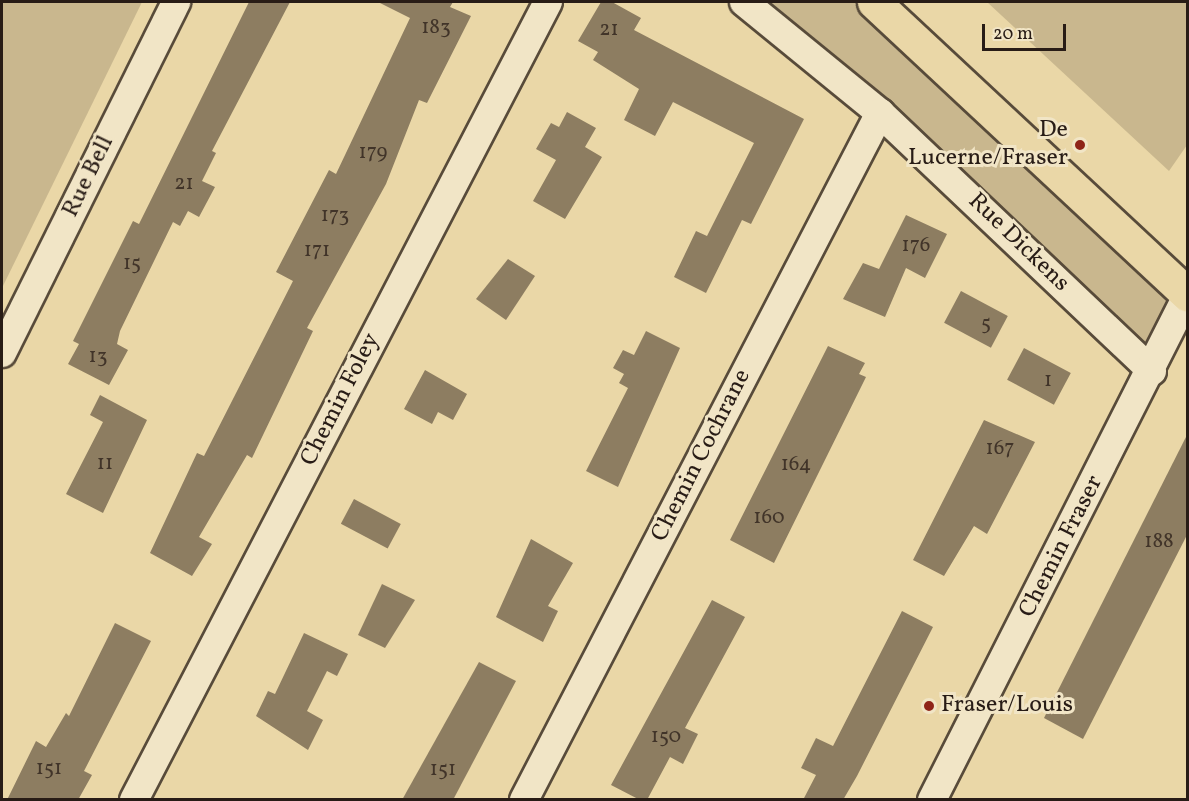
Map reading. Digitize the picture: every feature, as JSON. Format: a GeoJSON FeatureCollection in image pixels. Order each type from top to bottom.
{"type":"FeatureCollection","features":[{"type":"Feature","properties":{"kind":"main road"},"geometry":{"type":"LineString","coordinates":[[874,2],[1187,295]]}},
{"type":"Feature","properties":{"kind":"street","name":"Rue Bell"},"geometry":{"type":"LineString","coordinates":[[2,353],[176,2]]}},
{"type":"Feature","properties":{"kind":"street","name":"Chemin Foley"},"geometry":{"type":"LineString","coordinates":[[134,800],[548,2]]}},
{"type":"Feature","properties":{"kind":"street","name":"Rue Dickens"},"geometry":{"type":"LineString","coordinates":[[744,2],[880,113],[1152,371]]}},
{"type":"Feature","properties":{"kind":"street","name":"Chemin Cochrane"},"geometry":{"type":"LineString","coordinates":[[524,800],[880,113]]}},
{"type":"Feature","properties":{"kind":"street","name":"Chemin Fraser"},"geometry":{"type":"LineString","coordinates":[[932,800],[1152,371],[1187,295]]}},
{"type":"Feature","properties":{"kind":"shaded area"},"geometry":{"type":"Polygon","coordinates":[[[2,2],[142,2],[2,288],[2,2]]]}},
{"type":"Feature","properties":{"kind":"shaded area"},"geometry":{"type":"Polygon","coordinates":[[[744,2],[874,2],[1187,295],[1152,371],[744,2]]]}},
{"type":"Feature","properties":{"kind":"shaded area"},"geometry":{"type":"Polygon","coordinates":[[[987,2],[1187,2],[1187,145],[1169,171],[987,2]]]}},
{"type":"Feature","properties":{"kind":"building"},"geometry":{"type":"Polygon","coordinates":[[[249,2],[290,2],[212,151],[216,153],[202,181],[215,187],[199,217],[188,211],[180,226],[173,222],[120,331],[117,344],[128,350],[109,385],[68,364],[79,344],[73,341],[133,221],[139,224],[249,2]]]}},
{"type":"Feature","properties":{"kind":"building"},"geometry":{"type":"Polygon","coordinates":[[[378,2],[453,2],[450,7],[471,16],[427,103],[419,100],[386,184],[307,328],[313,331],[252,458],[247,455],[199,537],[212,544],[192,576],[150,553],[197,453],[204,456],[293,281],[276,272],[329,170],[336,174],[410,18],[378,2]]]}},
{"type":"Feature","properties":{"kind":"building"},"geometry":{"type":"Polygon","coordinates":[[[601,2],[612,2],[641,18],[634,30],[804,119],[751,224],[742,220],[706,293],[674,277],[696,231],[707,236],[754,143],[673,102],[655,136],[624,120],[639,89],[593,60],[598,52],[578,41],[601,2]]]}},
{"type":"Feature","properties":{"kind":"building"},"geometry":{"type":"Polygon","coordinates":[[[567,112],[596,128],[585,147],[602,157],[565,219],[533,201],[556,160],[536,149],[551,123],[559,127],[567,112]]]}},
{"type":"Feature","properties":{"kind":"building"},"geometry":{"type":"Polygon","coordinates":[[[906,215],[947,234],[925,278],[906,268],[885,317],[843,299],[863,263],[879,269],[906,215]]]}},
{"type":"Feature","properties":{"kind":"building"},"geometry":{"type":"Polygon","coordinates":[[[508,259],[535,276],[506,320],[476,299],[508,259]]]}},
{"type":"Feature","properties":{"kind":"building"},"geometry":{"type":"Polygon","coordinates":[[[961,291],[1008,316],[991,348],[944,323],[961,291]]]}},
{"type":"Feature","properties":{"kind":"building"},"geometry":{"type":"Polygon","coordinates":[[[646,331],[680,348],[618,487],[586,471],[628,388],[619,383],[624,374],[613,368],[623,350],[634,355],[646,331]]]}},
{"type":"Feature","properties":{"kind":"building"},"geometry":{"type":"Polygon","coordinates":[[[828,346],[865,363],[859,374],[866,377],[774,563],[730,540],[828,346]]]}},
{"type":"Feature","properties":{"kind":"building"},"geometry":{"type":"Polygon","coordinates":[[[1024,348],[1071,373],[1054,405],[1007,380],[1024,348]]]}},
{"type":"Feature","properties":{"kind":"building"},"geometry":{"type":"Polygon","coordinates":[[[425,370],[467,394],[453,420],[438,412],[432,424],[404,409],[425,370]]]}},
{"type":"Feature","properties":{"kind":"building"},"geometry":{"type":"Polygon","coordinates":[[[100,395],[147,420],[103,513],[66,494],[103,422],[90,415],[100,395]]]}},
{"type":"Feature","properties":{"kind":"building"},"geometry":{"type":"Polygon","coordinates":[[[984,420],[1035,442],[987,534],[974,526],[944,576],[913,560],[984,420]]]}},
{"type":"Feature","properties":{"kind":"building"},"geometry":{"type":"Polygon","coordinates":[[[1188,433],[1188,533],[1083,739],[1044,718],[1188,433]]]}},
{"type":"Feature","properties":{"kind":"building"},"geometry":{"type":"Polygon","coordinates":[[[354,499],[401,524],[388,549],[341,524],[354,499]]]}},
{"type":"Feature","properties":{"kind":"building"},"geometry":{"type":"Polygon","coordinates":[[[531,539],[573,563],[548,606],[558,611],[543,642],[496,617],[531,539]]]}},
{"type":"Feature","properties":{"kind":"building"},"geometry":{"type":"Polygon","coordinates":[[[382,584],[415,600],[385,648],[358,635],[382,584]]]}},
{"type":"Feature","properties":{"kind":"building"},"geometry":{"type":"Polygon","coordinates":[[[712,600],[745,617],[685,728],[698,734],[683,764],[670,757],[647,800],[640,800],[611,785],[712,600]]]}},
{"type":"Feature","properties":{"kind":"building"},"geometry":{"type":"Polygon","coordinates":[[[902,611],[933,627],[857,776],[843,800],[803,800],[816,775],[801,768],[816,738],[833,746],[902,611]]]}},
{"type":"Feature","properties":{"kind":"building"},"geometry":{"type":"Polygon","coordinates":[[[115,623],[151,641],[84,771],[92,775],[78,800],[7,800],[36,741],[46,747],[66,713],[69,716],[115,623]]]}},
{"type":"Feature","properties":{"kind":"building"},"geometry":{"type":"Polygon","coordinates":[[[304,633],[348,654],[337,676],[327,671],[307,711],[323,720],[308,750],[256,716],[268,691],[275,694],[304,633]]]}},
{"type":"Feature","properties":{"kind":"building"},"geometry":{"type":"Polygon","coordinates":[[[479,662],[516,681],[453,800],[402,800],[479,662]]]}},
{"type":"Feature","properties":{"kind":"place","name":"De Lucerne/Fraser"},"geometry":{"type":"Point","coordinates":[1080,145]}},
{"type":"Feature","properties":{"kind":"place","name":"Fraser/Louis"},"geometry":{"type":"Point","coordinates":[929,706]}}]}
